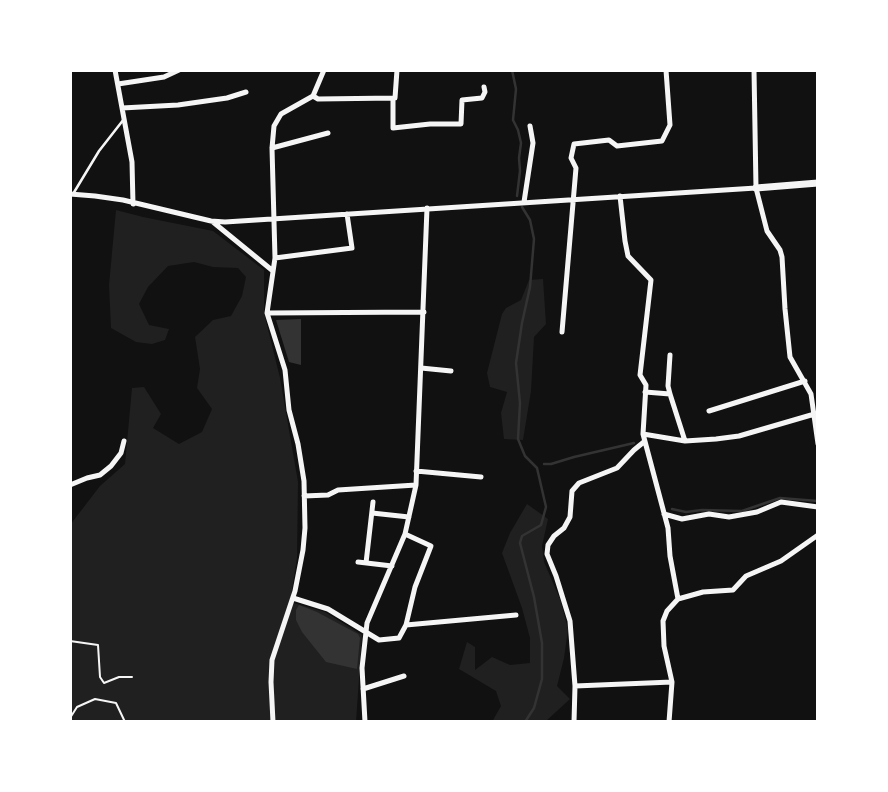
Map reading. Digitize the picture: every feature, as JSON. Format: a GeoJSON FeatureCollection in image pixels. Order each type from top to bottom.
{"type":"FeatureCollection","features":[{"type":"Feature","properties":{"kind":"street"},"geometry":{"type":"LineString","coordinates":[[115,70],[132,162],[133,204]]}},
{"type":"Feature","properties":{"kind":"street"},"geometry":{"type":"LineString","coordinates":[[117,84],[178,70]]}},
{"type":"Feature","properties":{"kind":"street"},"geometry":{"type":"LineString","coordinates":[[273,722],[272,660],[293,598],[305,528],[304,481],[289,410],[285,370],[267,313],[275,258],[272,148],[274,126],[281,114],[313,96],[324,70]]}},
{"type":"Feature","properties":{"kind":"street"},"geometry":{"type":"LineString","coordinates":[[397,70],[393,128],[461,124],[462,100],[482,98],[484,87]]}},
{"type":"Feature","properties":{"kind":"street"},"geometry":{"type":"LineString","coordinates":[[562,332],[576,168],[571,158],[574,144],[609,140],[617,146],[663,141],[670,125],[666,70]]}},
{"type":"Feature","properties":{"kind":"street"},"geometry":{"type":"LineString","coordinates":[[754,70],[756,188],[767,232],[782,257],[790,357],[811,394],[816,413],[818,444]]}},
{"type":"Feature","properties":{"kind":"street"},"geometry":{"type":"LineString","coordinates":[[122,108],[178,105],[227,98],[246,92]]}},
{"type":"Feature","properties":{"kind":"street"},"geometry":{"type":"LineString","coordinates":[[313,96],[318,99],[393,98]]}},
{"type":"Feature","properties":{"kind":"street"},"geometry":{"type":"LineString","coordinates":[[524,202],[533,143],[530,127]]}},
{"type":"Feature","properties":{"kind":"street"},"geometry":{"type":"LineString","coordinates":[[272,148],[328,133]]}},
{"type":"Feature","properties":{"kind":"street"},"geometry":{"type":"LineString","coordinates":[[72,194],[123,200],[225,222],[818,183]]}},
{"type":"Feature","properties":{"kind":"street"},"geometry":{"type":"LineString","coordinates":[[620,196],[628,256],[651,280],[640,375],[646,385],[643,434],[668,528],[678,599]]}},
{"type":"Feature","properties":{"kind":"street"},"geometry":{"type":"LineString","coordinates":[[365,722],[362,668],[367,623],[405,534],[416,485],[428,208]]}},
{"type":"Feature","properties":{"kind":"street"},"geometry":{"type":"LineString","coordinates":[[275,258],[352,247],[347,214]]}},
{"type":"Feature","properties":{"kind":"street"},"geometry":{"type":"LineString","coordinates":[[211,221],[273,271]]}},
{"type":"Feature","properties":{"kind":"street"},"geometry":{"type":"LineString","coordinates":[[267,313],[424,312]]}},
{"type":"Feature","properties":{"kind":"street"},"geometry":{"type":"LineString","coordinates":[[670,355],[668,386],[685,441]]}},
{"type":"Feature","properties":{"kind":"street"},"geometry":{"type":"LineString","coordinates":[[421,368],[451,371]]}},
{"type":"Feature","properties":{"kind":"street"},"geometry":{"type":"LineString","coordinates":[[709,411],[805,381]]}},
{"type":"Feature","properties":{"kind":"street"},"geometry":{"type":"LineString","coordinates":[[646,392],[670,394]]}},
{"type":"Feature","properties":{"kind":"street"},"geometry":{"type":"LineString","coordinates":[[643,434],[685,441],[739,436],[816,413]]}},
{"type":"Feature","properties":{"kind":"street"},"geometry":{"type":"LineString","coordinates":[[70,485],[100,475],[121,453],[124,441]]}},
{"type":"Feature","properties":{"kind":"street"},"geometry":{"type":"LineString","coordinates":[[574,722],[575,686],[570,621],[547,554],[548,545],[570,517],[572,491],[579,483],[617,468],[645,441]]}},
{"type":"Feature","properties":{"kind":"street"},"geometry":{"type":"LineString","coordinates":[[416,471],[481,477]]}},
{"type":"Feature","properties":{"kind":"street"},"geometry":{"type":"LineString","coordinates":[[304,496],[328,495],[338,490],[416,485]]}},
{"type":"Feature","properties":{"kind":"street"},"geometry":{"type":"LineString","coordinates":[[366,563],[373,502]]}},
{"type":"Feature","properties":{"kind":"street"},"geometry":{"type":"LineString","coordinates":[[664,514],[682,519],[709,514],[729,517],[757,512],[781,502],[818,506]]}},
{"type":"Feature","properties":{"kind":"street"},"geometry":{"type":"LineString","coordinates":[[372,513],[409,517]]}},
{"type":"Feature","properties":{"kind":"street"},"geometry":{"type":"LineString","coordinates":[[293,598],[328,609],[379,640],[399,638],[406,625],[415,587],[431,546],[405,534]]}},
{"type":"Feature","properties":{"kind":"street"},"geometry":{"type":"LineString","coordinates":[[669,722],[672,682],[664,646],[663,621],[667,611],[678,599],[703,592],[733,590],[746,576],[781,561],[818,535]]}},
{"type":"Feature","properties":{"kind":"street"},"geometry":{"type":"LineString","coordinates":[[358,562],[392,566]]}},
{"type":"Feature","properties":{"kind":"street"},"geometry":{"type":"LineString","coordinates":[[406,625],[516,615]]}},
{"type":"Feature","properties":{"kind":"street"},"geometry":{"type":"LineString","coordinates":[[363,689],[404,676]]}},
{"type":"Feature","properties":{"kind":"street"},"geometry":{"type":"LineString","coordinates":[[575,686],[672,682]]}},
{"type":"Feature","properties":{"kind":"lane"},"geometry":{"type":"LineString","coordinates":[[72,194],[99,151],[124,119]]}},
{"type":"Feature","properties":{"kind":"path"},"geometry":{"type":"LineString","coordinates":[[70,641],[98,645],[100,677],[104,683],[119,677],[132,677]]}},
{"type":"Feature","properties":{"kind":"path"},"geometry":{"type":"LineString","coordinates":[[70,718],[77,707],[95,699],[116,704],[125,722]]}},
{"type":"Feature","properties":{"kind":"shaded area"},"geometry":{"type":"Polygon","coordinates":[[[116,210],[213,231],[264,270],[264,313],[280,378],[298,482],[297,558],[290,602],[325,612],[362,635],[356,722],[70,722],[70,525],[100,486],[125,464],[132,388],[144,387],[161,414],[153,428],[179,444],[202,432],[212,409],[197,388],[200,369],[195,337],[213,320],[231,316],[242,296],[246,277],[238,268],[213,267],[194,262],[168,266],[148,287],[139,304],[149,325],[169,329],[165,340],[152,344],[136,342],[111,328],[109,285],[116,210]]]}},
{"type":"Feature","properties":{"kind":"shaded area"},"geometry":{"type":"Polygon","coordinates":[[[543,279],[546,324],[534,337],[531,391],[523,440],[504,439],[501,413],[507,392],[490,387],[487,373],[502,314],[506,308],[521,300],[529,280],[543,279]]]}},
{"type":"Feature","properties":{"kind":"shaded area"},"geometry":{"type":"Polygon","coordinates":[[[301,319],[301,365],[289,362],[276,320],[301,319]]]}},
{"type":"Feature","properties":{"kind":"shaded area"},"geometry":{"type":"Polygon","coordinates":[[[527,504],[548,519],[542,546],[544,562],[560,599],[568,629],[557,686],[570,699],[545,722],[492,722],[501,706],[496,691],[459,669],[467,642],[475,647],[475,670],[492,657],[510,665],[530,663],[530,638],[502,553],[527,504]]]}},
{"type":"Feature","properties":{"kind":"shaded area"},"geometry":{"type":"Polygon","coordinates":[[[299,605],[358,634],[360,638],[357,669],[326,662],[296,620],[299,605]]]}},
{"type":"Feature","properties":{"kind":"waterway"},"geometry":{"type":"LineString","coordinates":[[512,70],[516,89],[513,120],[521,143],[517,196]]}},
{"type":"Feature","properties":{"kind":"waterway"},"geometry":{"type":"LineString","coordinates":[[522,207],[530,220],[534,239],[530,287],[516,363],[520,403],[518,439],[525,456],[537,468],[546,507],[541,525],[522,536],[520,543],[542,643],[542,679],[534,708],[525,722]]}},
{"type":"Feature","properties":{"kind":"waterway"},"geometry":{"type":"LineString","coordinates":[[544,464],[634,443]]}},
{"type":"Feature","properties":{"kind":"waterway"},"geometry":{"type":"LineString","coordinates":[[672,509],[686,512],[742,511],[780,498],[818,501]]}}]}
